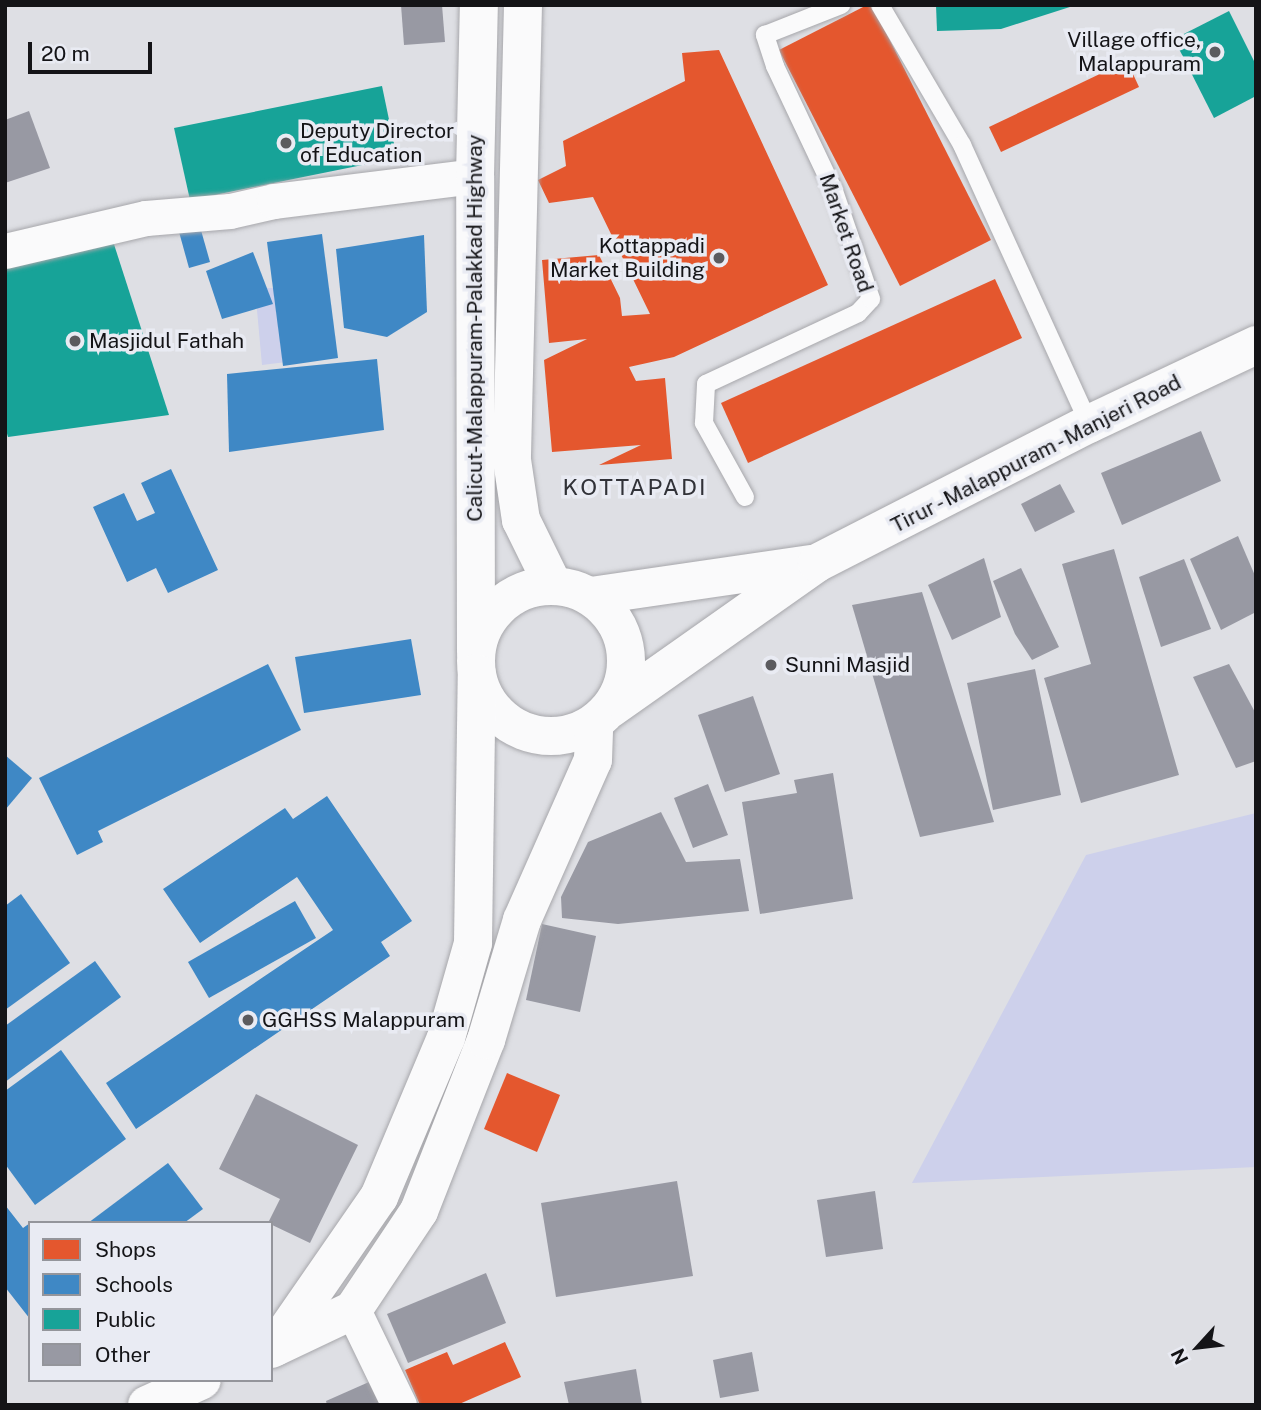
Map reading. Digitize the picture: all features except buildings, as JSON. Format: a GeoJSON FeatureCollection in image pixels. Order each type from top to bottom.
{"type":"FeatureCollection","features":[{"type":"Feature","properties":{"kind":"main road","name":"Calicut-Malappuram-Palakkad Highway"},"geometry":{"type":"LineString","coordinates":[[273,1348],[379,1196],[446,1038],[473,943],[477,662],[474,176],[480,5]]}},
{"type":"Feature","properties":{"kind":"main road","name":"Calicut-Malappuram-Palakkad Highway"},"geometry":{"type":"LineString","coordinates":[[523,5],[512,460],[521,520],[553,585]]}},
{"type":"Feature","properties":{"kind":"main road","name":"Tirur - Malappuram - Manjeri Road"},"geometry":{"type":"LineString","coordinates":[[602,716],[817,563],[1089,424],[1256,345]]}},
{"type":"Feature","properties":{"kind":"main road","name":"Tirur - Malappuram - Manjeri Road"},"geometry":{"type":"LineString","coordinates":[[591,596],[817,563]]}},
{"type":"Feature","properties":{"kind":"main road"},"geometry":{"type":"LineString","coordinates":[[553,585],[591,596],[607,609],[620,627],[626,648],[627,670],[602,716],[575,733],[554,737],[533,734],[512,725],[496,712],[484,694],[477,662],[482,631],[493,612],[508,597],[528,588],[553,585]]}},
{"type":"Feature","properties":{"kind":"main road","name":"Calicut-Malappuram-Palakkad Highway"},"geometry":{"type":"LineString","coordinates":[[273,1349],[352,1310],[419,1211],[486,1040],[522,920],[593,760],[602,716]]}},
{"type":"Feature","properties":{"kind":"main road"},"geometry":{"type":"LineString","coordinates":[[147,1405],[198,1382]]}},
{"type":"Feature","properties":{"kind":"street"},"geometry":{"type":"LineString","coordinates":[[5,251],[146,218],[230,211],[274,201],[474,176]]}},
{"type":"Feature","properties":{"kind":"street"},"geometry":{"type":"LineString","coordinates":[[352,1310],[399,1405]]}},
{"type":"Feature","properties":{"kind":"lane","name":"Market Road"},"geometry":{"type":"LineString","coordinates":[[745,497],[704,423],[706,384],[858,313],[871,299],[834,191],[775,66],[765,35],[841,5]]}},
{"type":"Feature","properties":{"kind":"lane"},"geometry":{"type":"LineString","coordinates":[[880,5],[962,145],[1089,424]]}},
{"type":"Feature","properties":{"kind":"shaded area"},"geometry":{"type":"Polygon","coordinates":[[[255,288],[311,288],[319,358],[262,365],[255,288]]]}},
{"type":"Feature","properties":{"kind":"shaded area"},"geometry":{"type":"Polygon","coordinates":[[[1256,813],[1256,1167],[912,1183],[1086,855],[1256,813]]]}},
{"type":"Feature","properties":{"kind":"place","name":"Village office, Malappuram"},"geometry":{"type":"Point","coordinates":[1215,52]}},
{"type":"Feature","properties":{"kind":"place","name":"Deputy Director of Education"},"geometry":{"type":"Point","coordinates":[286,143]}},
{"type":"Feature","properties":{"kind":"place","name":"Kottappadi Market Building"},"geometry":{"type":"Point","coordinates":[719,258]}},
{"type":"Feature","properties":{"kind":"place","name":"Masjidul Fathah"},"geometry":{"type":"Point","coordinates":[75,341]}},
{"type":"Feature","properties":{"kind":"place","name":"Sunni Masjid"},"geometry":{"type":"Point","coordinates":[771,665]}},
{"type":"Feature","properties":{"kind":"place","name":"GGHSS Malappuram"},"geometry":{"type":"Point","coordinates":[248,1020]}},
{"type":"Feature","properties":{"kind":"district","name":"KOTTAPADI"},"geometry":{"type":"Point","coordinates":[635,487]}}]}
